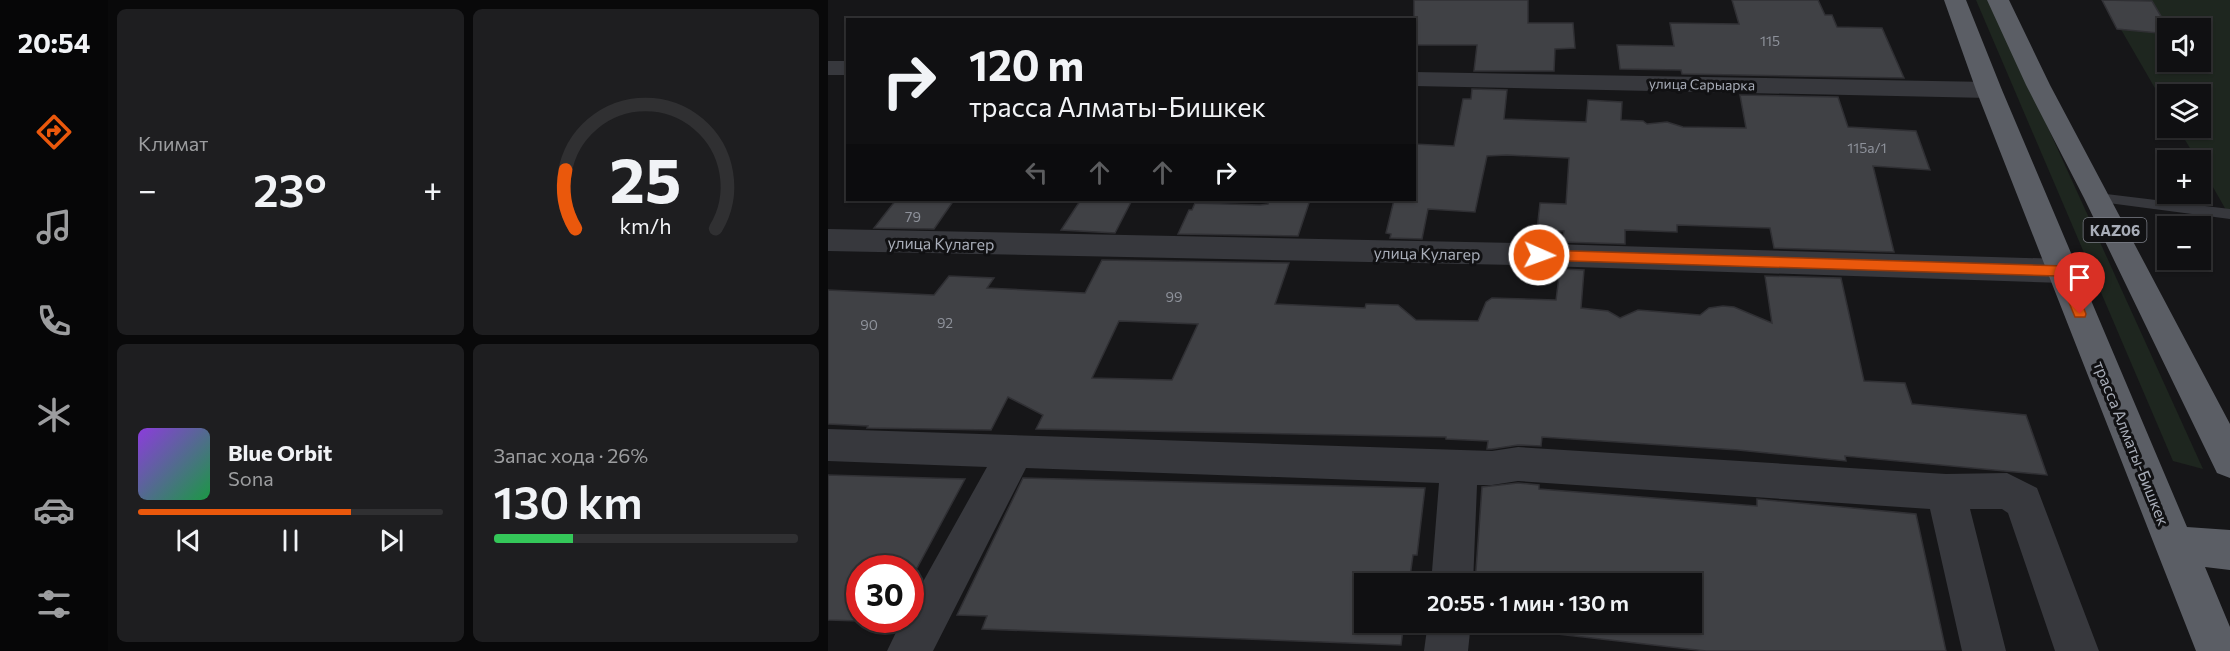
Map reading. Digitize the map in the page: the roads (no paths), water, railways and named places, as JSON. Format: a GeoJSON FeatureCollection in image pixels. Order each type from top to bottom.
{"type":"FeatureCollection","features":[{"type":"Feature","properties":{"kind":"highway","name":"трасса Алматы-Бишкек"},"geometry":{"type":"LineString","coordinates":[[1955,0],[1989,90],[2218,651]]}},
{"type":"Feature","properties":{"kind":"highway","name":"KАZ06"},"geometry":{"type":"LineString","coordinates":[[1998,0],[2038,85],[2098,198],[2230,461]]}},
{"type":"Feature","properties":{"kind":"highway"},"geometry":{"type":"LineString","coordinates":[[2173,545],[2230,550]]}},
{"type":"Feature","properties":{"kind":"street"},"geometry":{"type":"LineString","coordinates":[[828,68],[846,68]]}},
{"type":"Feature","properties":{"kind":"street","name":"улица Сарыарка"},"geometry":{"type":"LineString","coordinates":[[1416,79],[1989,90]]}},
{"type":"Feature","properties":{"kind":"street","name":"улица Кулагер"},"geometry":{"type":"LineString","coordinates":[[828,240],[1516,254],[2063,271]]}},
{"type":"Feature","properties":{"kind":"street"},"geometry":{"type":"LineString","coordinates":[[828,445],[1492,468],[1518,464],[1946,492],[2007,491],[2023,501],[2077,651]]}},
{"type":"Feature","properties":{"kind":"street"},"geometry":{"type":"LineString","coordinates":[[909,651],[1016,451]]}},
{"type":"Feature","properties":{"kind":"street"},"geometry":{"type":"LineString","coordinates":[[1453,573],[1459,466]]}},
{"type":"Feature","properties":{"kind":"street"},"geometry":{"type":"LineString","coordinates":[[1946,492],[1984,651]]}},
{"type":"Feature","properties":{"kind":"street"},"geometry":{"type":"LineString","coordinates":[[1446,651],[1448,633]]}},
{"type":"Feature","properties":{"kind":"lane"},"geometry":{"type":"LineString","coordinates":[[2098,198],[2230,214]]}}]}
